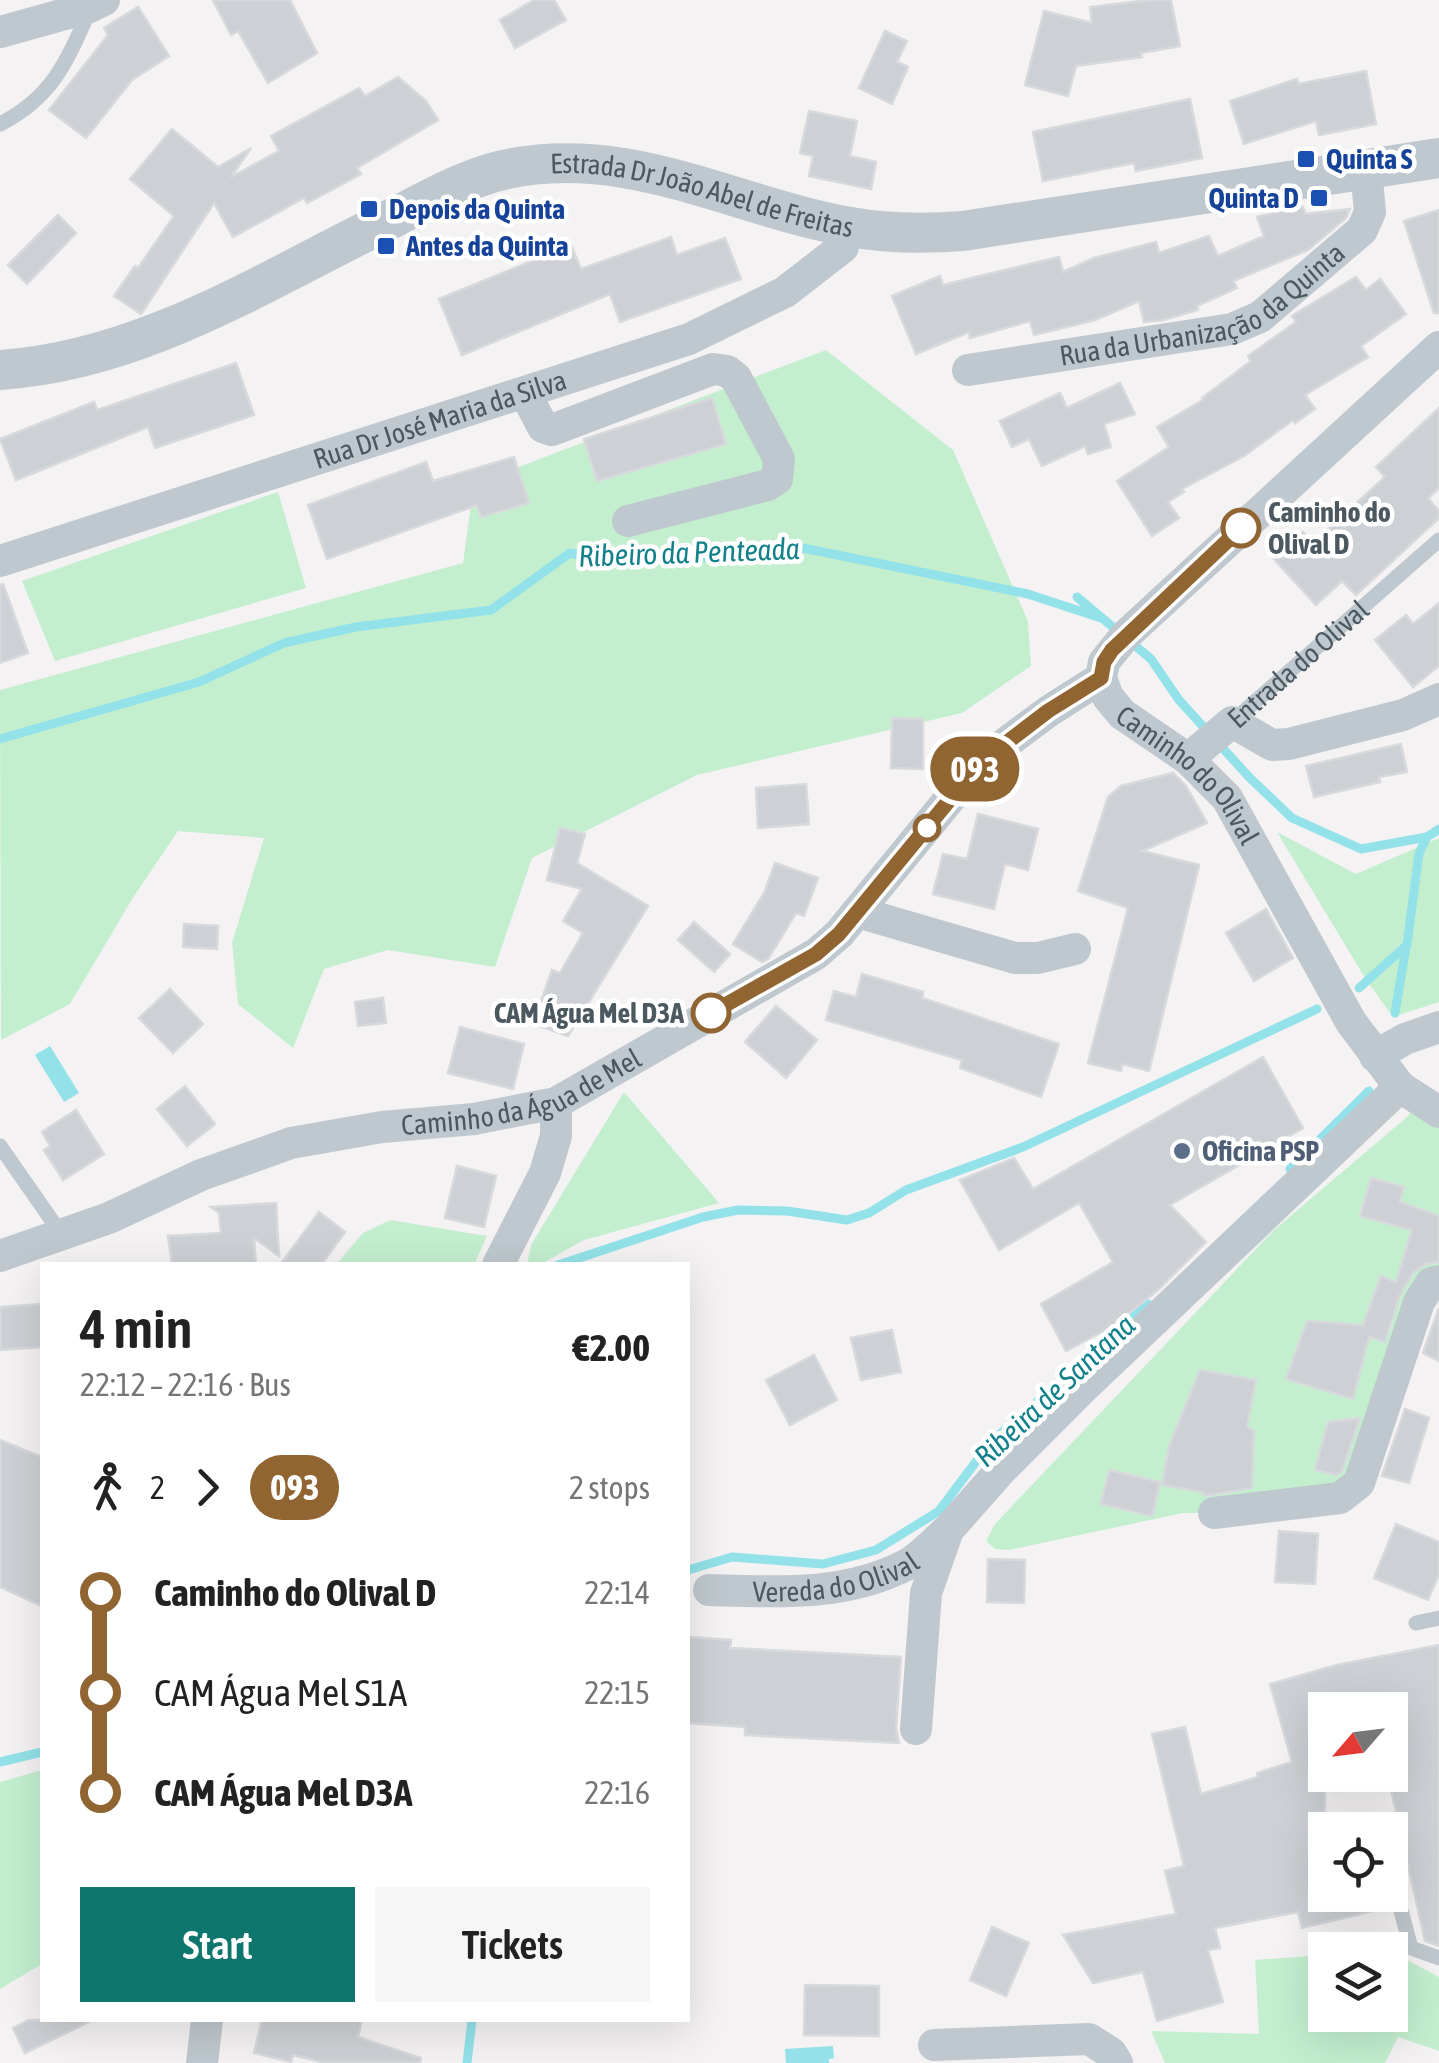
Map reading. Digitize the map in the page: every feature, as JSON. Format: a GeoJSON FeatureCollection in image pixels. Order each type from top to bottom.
{"type":"FeatureCollection","features":[{"type":"Feature","properties":{"kind":"street"},"geometry":{"type":"LineString","coordinates":[[0,32],[97,4]]}},
{"type":"Feature","properties":{"kind":"street","name":"Estrada Dr João Abel de Freitas"},"geometry":{"type":"LineString","coordinates":[[0,370],[97,354],[160,334],[434,197],[500,170],[597,162],[660,174],[846,226],[902,235],[963,231],[1439,158]]}},
{"type":"Feature","properties":{"kind":"street","name":"Rua da Urbanização da Quinta"},"geometry":{"type":"LineString","coordinates":[[968,370],[1232,329],[1260,317],[1362,230],[1370,212],[1366,170]]}},
{"type":"Feature","properties":{"kind":"street","name":"Rua Dr José Maria da Silva"},"geometry":{"type":"LineString","coordinates":[[0,561],[689,340],[785,292],[843,247],[846,226]]}},
{"type":"Feature","properties":{"kind":"street","name":"Caminho do Olival"},"geometry":{"type":"LineString","coordinates":[[1439,347],[1141,621],[1112,650],[1104,662],[1101,678],[1108,697],[1122,714],[1188,759],[1227,798],[1350,1022],[1400,1087],[1439,1112]]}},
{"type":"Feature","properties":{"kind":"street"},"geometry":{"type":"LineString","coordinates":[[524,393],[543,428],[552,430],[713,369],[727,370],[736,378],[778,460],[777,479],[628,521]]}},
{"type":"Feature","properties":{"kind":"street","name":"Caminho da Água de Mel"},"geometry":{"type":"LineString","coordinates":[[0,1256],[108,1218],[201,1175],[291,1143],[556,1103],[816,954],[839,934],[980,763],[1048,711],[1101,678]]}},
{"type":"Feature","properties":{"kind":"street","name":"Entrada do Olival"},"geometry":{"type":"LineString","coordinates":[[1232,722],[1272,745],[1289,744],[1404,716],[1439,699]]}},
{"type":"Feature","properties":{"kind":"street"},"geometry":{"type":"LineString","coordinates":[[1188,759],[1232,722]]}},
{"type":"Feature","properties":{"kind":"street"},"geometry":{"type":"LineString","coordinates":[[857,912],[1015,958],[1075,949]]}},
{"type":"Feature","properties":{"kind":"street"},"geometry":{"type":"LineString","coordinates":[[1375,1056],[1405,1039],[1439,1028]]}},
{"type":"Feature","properties":{"kind":"street","name":"Vereda do Olival"},"geometry":{"type":"LineString","coordinates":[[709,1590],[809,1592],[870,1580],[909,1563],[948,1530],[1082,1389],[1400,1087]]}},
{"type":"Feature","properties":{"kind":"street"},"geometry":{"type":"LineString","coordinates":[[500,1262],[545,1174],[556,1136],[556,1103]]}},
{"type":"Feature","properties":{"kind":"street"},"geometry":{"type":"LineString","coordinates":[[1214,1513],[1340,1498],[1359,1483],[1419,1302],[1431,1283],[1439,1281]]}},
{"type":"Feature","properties":{"kind":"street","name":"Vereda do Olival"},"geometry":{"type":"LineString","coordinates":[[916,1729],[926,1593],[948,1530]]}},
{"type":"Feature","properties":{"kind":"street"},"geometry":{"type":"LineString","coordinates":[[202,2063],[206,2022]]}},
{"type":"Feature","properties":{"kind":"street"},"geometry":{"type":"LineString","coordinates":[[934,2045],[1089,2039],[1111,2053],[1117,2063]]}},
{"type":"Feature","properties":{"kind":"lane"},"geometry":{"type":"LineString","coordinates":[[0,124],[38,101],[57,78],[97,4]]}},
{"type":"Feature","properties":{"kind":"lane","name":"Entrada do Olival"},"geometry":{"type":"LineString","coordinates":[[1232,722],[1439,540]]}},
{"type":"Feature","properties":{"kind":"lane"},"geometry":{"type":"LineString","coordinates":[[0,1146],[62,1235]]}},
{"type":"Feature","properties":{"kind":"lane"},"geometry":{"type":"LineString","coordinates":[[1416,1623],[1439,1618]]}},
{"type":"Feature","properties":{"kind":"lane"},"geometry":{"type":"LineString","coordinates":[[1401,1912],[1411,1948],[1439,1958]]}},
{"type":"Feature","properties":{"kind":"green space"},"geometry":{"type":"Polygon","coordinates":[[[826,350],[953,450],[1028,621],[1031,666],[962,713],[697,775],[532,858],[495,967],[388,950],[324,969],[293,1048],[238,1004],[232,943],[264,838],[178,831],[70,1004],[1,1040],[0,690],[463,563],[474,484],[826,350]]]}},
{"type":"Feature","properties":{"kind":"green space"},"geometry":{"type":"Polygon","coordinates":[[[278,492],[306,588],[55,661],[22,581],[278,492]]]}},
{"type":"Feature","properties":{"kind":"green space"},"geometry":{"type":"Polygon","coordinates":[[[1277,832],[1356,874],[1439,838],[1439,1002],[1393,1017],[1365,978],[1277,832]]]}},
{"type":"Feature","properties":{"kind":"green space"},"geometry":{"type":"Polygon","coordinates":[[[624,1092],[719,1203],[584,1240],[544,1262],[528,1262],[531,1245],[624,1092]]]}},
{"type":"Feature","properties":{"kind":"green space"},"geometry":{"type":"Polygon","coordinates":[[[1417,1100],[1439,1112],[1439,1281],[1359,1483],[1214,1513],[1183,1513],[1009,1550],[995,1549],[986,1541],[995,1524],[1274,1230],[1408,1116],[1417,1100]]]}},
{"type":"Feature","properties":{"kind":"green space"},"geometry":{"type":"Polygon","coordinates":[[[390,1220],[487,1236],[475,1262],[339,1262],[363,1233],[390,1220]]]}},
{"type":"Feature","properties":{"kind":"green space"},"geometry":{"type":"Polygon","coordinates":[[[40,1771],[40,1965],[0,1989],[0,1782],[40,1771]]]}},
{"type":"Feature","properties":{"kind":"green space"},"geometry":{"type":"Polygon","coordinates":[[[1308,1956],[1308,2032],[1408,2032],[1408,1961],[1439,1977],[1439,2051],[1398,2037],[1385,2063],[1165,2063],[1151,2031],[1259,2034],[1255,1960],[1308,1956]]]}},
{"type":"Feature","properties":{"kind":"water"},"geometry":{"type":"Polygon","coordinates":[[[50,1046],[79,1093],[64,1102],[35,1055],[50,1046]]]}},
{"type":"Feature","properties":{"kind":"water"},"geometry":{"type":"Polygon","coordinates":[[[833,2046],[834,2058],[829,2063],[786,2063],[785,2049],[833,2046]]]}},
{"type":"Feature","properties":{"kind":"building"},"geometry":{"type":"Polygon","coordinates":[[[213,0],[290,0],[317,53],[268,83],[238,31],[231,35],[213,0]]]}},
{"type":"Feature","properties":{"kind":"building"},"geometry":{"type":"Polygon","coordinates":[[[534,0],[554,0],[566,20],[515,48],[500,20],[534,0]]]}},
{"type":"Feature","properties":{"kind":"building"},"geometry":{"type":"Polygon","coordinates":[[[1171,0],[1180,46],[1141,53],[1142,57],[1076,66],[1068,96],[1025,85],[1044,11],[1092,23],[1090,7],[1171,0]]]}},
{"type":"Feature","properties":{"kind":"building"},"geometry":{"type":"Polygon","coordinates":[[[138,7],[169,56],[132,80],[86,138],[49,110],[108,35],[104,28],[138,7]]]}},
{"type":"Feature","properties":{"kind":"building"},"geometry":{"type":"Polygon","coordinates":[[[885,31],[907,41],[897,62],[908,67],[892,104],[859,88],[885,31]]]}},
{"type":"Feature","properties":{"kind":"building"},"geometry":{"type":"Polygon","coordinates":[[[1366,71],[1376,124],[1319,135],[1316,121],[1244,144],[1230,101],[1297,79],[1298,84],[1366,71]]]}},
{"type":"Feature","properties":{"kind":"building"},"geometry":{"type":"Polygon","coordinates":[[[398,77],[426,101],[438,120],[357,168],[361,174],[307,203],[304,198],[233,237],[214,203],[141,314],[114,296],[174,216],[130,179],[172,129],[218,167],[251,148],[231,177],[279,151],[271,136],[359,88],[365,96],[398,77]]]}},
{"type":"Feature","properties":{"kind":"building"},"geometry":{"type":"Polygon","coordinates":[[[1190,99],[1202,158],[1136,171],[1134,163],[1043,181],[1033,132],[1190,99]]]}},
{"type":"Feature","properties":{"kind":"building"},"geometry":{"type":"Polygon","coordinates":[[[809,111],[857,121],[850,156],[876,162],[871,189],[809,176],[813,156],[800,153],[809,111]]]}},
{"type":"Feature","properties":{"kind":"building"},"geometry":{"type":"Polygon","coordinates":[[[1302,206],[1306,214],[1350,209],[1346,218],[1308,250],[1233,281],[1237,288],[1197,306],[1198,310],[1163,320],[1144,322],[1139,301],[1095,320],[1034,335],[1030,321],[970,338],[969,332],[916,354],[892,296],[940,276],[943,285],[1059,257],[1063,272],[1094,258],[1156,242],[1159,253],[1209,236],[1218,256],[1264,236],[1257,217],[1302,206]]]}},
{"type":"Feature","properties":{"kind":"building"},"geometry":{"type":"Polygon","coordinates":[[[1439,210],[1439,313],[1434,313],[1404,221],[1439,210]]]}},
{"type":"Feature","properties":{"kind":"building"},"geometry":{"type":"Polygon","coordinates":[[[58,215],[76,233],[27,284],[8,265],[58,215]]]}},
{"type":"Feature","properties":{"kind":"building"},"geometry":{"type":"Polygon","coordinates":[[[671,237],[677,255],[725,238],[741,279],[620,322],[610,294],[462,355],[439,299],[571,245],[581,269],[671,237]]]}},
{"type":"Feature","properties":{"kind":"building"},"geometry":{"type":"Polygon","coordinates":[[[1356,277],[1366,290],[1380,279],[1406,314],[1361,346],[1368,357],[1305,395],[1315,409],[1244,456],[1182,489],[1184,492],[1168,502],[1179,518],[1152,536],[1117,481],[1169,447],[1157,427],[1203,400],[1251,361],[1248,356],[1296,322],[1292,316],[1356,277]]]}},
{"type":"Feature","properties":{"kind":"building"},"geometry":{"type":"Polygon","coordinates":[[[236,363],[254,415],[155,448],[148,427],[16,480],[0,439],[94,402],[97,410],[236,363]]]}},
{"type":"Feature","properties":{"kind":"building"},"geometry":{"type":"Polygon","coordinates":[[[1120,383],[1135,414],[1104,424],[1111,447],[1088,454],[1085,446],[1042,466],[1029,439],[1012,447],[1000,421],[1060,393],[1067,408],[1120,383]]]}},
{"type":"Feature","properties":{"kind":"building"},"geometry":{"type":"Polygon","coordinates":[[[712,398],[726,444],[597,481],[584,439],[712,398]]]}},
{"type":"Feature","properties":{"kind":"building"},"geometry":{"type":"Polygon","coordinates":[[[1439,408],[1439,488],[1428,498],[1439,511],[1439,518],[1356,595],[1342,581],[1316,605],[1274,559],[1303,532],[1313,543],[1385,477],[1376,467],[1439,408]]]}},
{"type":"Feature","properties":{"kind":"building"},"geometry":{"type":"Polygon","coordinates":[[[514,457],[529,503],[481,517],[477,505],[327,559],[308,505],[426,462],[433,481],[514,457]]]}},
{"type":"Feature","properties":{"kind":"building"},"geometry":{"type":"Polygon","coordinates":[[[3,584],[28,653],[0,663],[0,585],[3,584]]]}},
{"type":"Feature","properties":{"kind":"building"},"geometry":{"type":"Polygon","coordinates":[[[1439,603],[1439,666],[1413,687],[1375,640],[1406,615],[1413,624],[1439,603]]]}},
{"type":"Feature","properties":{"kind":"building"},"geometry":{"type":"Polygon","coordinates":[[[892,718],[923,719],[923,769],[891,768],[892,718]]]}},
{"type":"Feature","properties":{"kind":"building"},"geometry":{"type":"Polygon","coordinates":[[[1401,744],[1407,772],[1314,797],[1306,766],[1401,744]]]}},
{"type":"Feature","properties":{"kind":"building"},"geometry":{"type":"Polygon","coordinates":[[[1173,773],[1186,786],[1207,823],[1142,851],[1199,865],[1149,1071],[1122,1064],[1121,1071],[1088,1063],[1128,908],[1078,891],[1108,797],[1121,786],[1173,773]]]}},
{"type":"Feature","properties":{"kind":"building"},"geometry":{"type":"Polygon","coordinates":[[[806,784],[809,824],[758,828],[756,788],[806,784]]]}},
{"type":"Feature","properties":{"kind":"building"},"geometry":{"type":"Polygon","coordinates":[[[978,814],[1038,829],[1028,870],[1005,864],[994,909],[933,894],[943,854],[967,859],[978,814]]]}},
{"type":"Feature","properties":{"kind":"building"},"geometry":{"type":"Polygon","coordinates":[[[560,828],[585,834],[577,863],[648,906],[568,1036],[533,1024],[552,970],[560,973],[583,933],[563,921],[582,889],[547,880],[560,828]]]}},
{"type":"Feature","properties":{"kind":"building"},"geometry":{"type":"Polygon","coordinates":[[[775,863],[818,878],[804,916],[796,913],[768,959],[762,962],[733,944],[764,893],[775,863]]]}},
{"type":"Feature","properties":{"kind":"building"},"geometry":{"type":"Polygon","coordinates":[[[1266,909],[1293,958],[1254,981],[1226,933],[1266,909]]]}},
{"type":"Feature","properties":{"kind":"building"},"geometry":{"type":"Polygon","coordinates":[[[694,922],[730,954],[714,972],[678,940],[694,922]]]}},
{"type":"Feature","properties":{"kind":"building"},"geometry":{"type":"Polygon","coordinates":[[[184,924],[218,926],[217,949],[183,947],[184,924]]]}},
{"type":"Feature","properties":{"kind":"building"},"geometry":{"type":"Polygon","coordinates":[[[862,974],[923,992],[922,998],[1059,1044],[1041,1097],[960,1068],[962,1060],[826,1020],[834,991],[856,997],[862,974]]]}},
{"type":"Feature","properties":{"kind":"building"},"geometry":{"type":"Polygon","coordinates":[[[170,989],[203,1024],[173,1053],[139,1018],[170,989]]]}},
{"type":"Feature","properties":{"kind":"building"},"geometry":{"type":"Polygon","coordinates":[[[383,998],[386,1023],[358,1026],[355,1002],[383,998]]]}},
{"type":"Feature","properties":{"kind":"building"},"geometry":{"type":"Polygon","coordinates":[[[776,1006],[817,1040],[786,1078],[745,1042],[776,1006]]]}},
{"type":"Feature","properties":{"kind":"building"},"geometry":{"type":"Polygon","coordinates":[[[460,1027],[524,1044],[513,1089],[448,1073],[460,1027]]]}},
{"type":"Feature","properties":{"kind":"building"},"geometry":{"type":"Polygon","coordinates":[[[1263,1057],[1303,1128],[1170,1205],[1206,1242],[1158,1290],[1113,1326],[1066,1351],[1041,1304],[1113,1262],[1079,1203],[999,1250],[960,1180],[1014,1158],[1033,1189],[1263,1057]]]}},
{"type":"Feature","properties":{"kind":"building"},"geometry":{"type":"Polygon","coordinates":[[[185,1086],[215,1124],[187,1146],[157,1109],[185,1086]]]}},
{"type":"Feature","properties":{"kind":"building"},"geometry":{"type":"Polygon","coordinates":[[[76,1110],[104,1154],[63,1180],[44,1150],[50,1146],[42,1132],[76,1110]]]}},
{"type":"Feature","properties":{"kind":"building"},"geometry":{"type":"Polygon","coordinates":[[[457,1166],[496,1176],[484,1227],[445,1218],[457,1166]]]}},
{"type":"Feature","properties":{"kind":"building"},"geometry":{"type":"Polygon","coordinates":[[[1371,1178],[1404,1187],[1400,1202],[1439,1216],[1439,1262],[1414,1272],[1400,1295],[1385,1342],[1369,1337],[1353,1399],[1286,1379],[1307,1321],[1363,1325],[1381,1276],[1396,1282],[1412,1230],[1360,1216],[1371,1178]]]}},
{"type":"Feature","properties":{"kind":"building"},"geometry":{"type":"Polygon","coordinates":[[[276,1203],[279,1256],[254,1238],[256,1262],[172,1262],[168,1236],[221,1233],[219,1213],[211,1207],[276,1203]]]}},
{"type":"Feature","properties":{"kind":"building"},"geometry":{"type":"Polygon","coordinates":[[[319,1212],[345,1232],[323,1262],[282,1262],[319,1212]]]}},
{"type":"Feature","properties":{"kind":"building"},"geometry":{"type":"Polygon","coordinates":[[[40,1304],[40,1347],[0,1350],[0,1307],[40,1304]]]}},
{"type":"Feature","properties":{"kind":"building"},"geometry":{"type":"Polygon","coordinates":[[[1439,1308],[1439,1361],[1423,1353],[1439,1308]]]}},
{"type":"Feature","properties":{"kind":"building"},"geometry":{"type":"Polygon","coordinates":[[[892,1330],[901,1372],[861,1380],[851,1338],[892,1330]]]}},
{"type":"Feature","properties":{"kind":"building"},"geometry":{"type":"Polygon","coordinates":[[[814,1355],[837,1400],[790,1425],[766,1380],[814,1355]]]}},
{"type":"Feature","properties":{"kind":"building"},"geometry":{"type":"Polygon","coordinates":[[[1200,1370],[1256,1380],[1247,1426],[1254,1431],[1252,1488],[1205,1496],[1202,1492],[1162,1485],[1169,1446],[1200,1370]]]}},
{"type":"Feature","properties":{"kind":"building"},"geometry":{"type":"Polygon","coordinates":[[[1405,1409],[1429,1418],[1409,1483],[1382,1476],[1405,1409]]]}},
{"type":"Feature","properties":{"kind":"building"},"geometry":{"type":"Polygon","coordinates":[[[1360,1418],[1342,1471],[1337,1475],[1315,1470],[1328,1422],[1360,1418]]]}},
{"type":"Feature","properties":{"kind":"building"},"geometry":{"type":"Polygon","coordinates":[[[0,1440],[40,1456],[40,1605],[0,1587],[0,1440]]]}},
{"type":"Feature","properties":{"kind":"building"},"geometry":{"type":"Polygon","coordinates":[[[1109,1470],[1160,1482],[1152,1516],[1101,1504],[1109,1470]]]}},
{"type":"Feature","properties":{"kind":"building"},"geometry":{"type":"Polygon","coordinates":[[[1396,1524],[1439,1542],[1439,1574],[1428,1600],[1374,1578],[1396,1524]]]}},
{"type":"Feature","properties":{"kind":"building"},"geometry":{"type":"Polygon","coordinates":[[[1279,1531],[1318,1534],[1315,1584],[1275,1582],[1279,1531]]]}},
{"type":"Feature","properties":{"kind":"building"},"geometry":{"type":"Polygon","coordinates":[[[988,1559],[1025,1560],[1024,1603],[987,1602],[988,1559]]]}},
{"type":"Feature","properties":{"kind":"building"},"geometry":{"type":"Polygon","coordinates":[[[690,1637],[731,1640],[730,1648],[901,1657],[896,1728],[899,1743],[745,1735],[745,1727],[690,1723],[690,1637]]]}},
{"type":"Feature","properties":{"kind":"building"},"geometry":{"type":"Polygon","coordinates":[[[1439,1645],[1439,1946],[1425,1941],[1408,1865],[1408,1812],[1396,1812],[1392,1792],[1408,1792],[1408,1692],[1308,1692],[1308,1792],[1325,1792],[1325,1812],[1308,1812],[1308,1912],[1368,1912],[1302,1928],[1298,1912],[1215,1928],[1220,1948],[1208,1950],[1223,2002],[1157,2021],[1143,1972],[1093,1983],[1063,1935],[1176,1914],[1165,1871],[1184,1866],[1152,1734],[1185,1727],[1201,1794],[1258,1777],[1257,1773],[1292,1762],[1270,1684],[1337,1665],[1439,1645]]]}},
{"type":"Feature","properties":{"kind":"building"},"geometry":{"type":"Polygon","coordinates":[[[992,1927],[1029,1943],[1006,1996],[970,1980],[992,1927]]]}},
{"type":"Feature","properties":{"kind":"building"},"geometry":{"type":"Polygon","coordinates":[[[805,1985],[879,1986],[879,2036],[804,2035],[805,1985]]]}},
{"type":"Feature","properties":{"kind":"building"},"geometry":{"type":"Polygon","coordinates":[[[29,2020],[89,2022],[25,2053],[13,2028],[29,2020]]]}},
{"type":"Feature","properties":{"kind":"building"},"geometry":{"type":"Polygon","coordinates":[[[262,2022],[362,2022],[358,2037],[421,2058],[420,2063],[325,2063],[293,2055],[291,2062],[254,2053],[262,2022]]]}},
{"type":"Feature","properties":{"kind":"waterway","name":"Ribeiro da Penteada"},"geometry":{"type":"LineString","coordinates":[[0,739],[199,682],[284,643],[356,627],[491,610],[570,553],[602,560],[720,557],[803,548],[1028,594],[1101,618],[1077,597],[1151,659],[1179,700],[1292,818],[1361,849],[1427,837],[1439,829]]}},
{"type":"Feature","properties":{"kind":"waterway","name":"Ribeiro da Penteada"},"geometry":{"type":"LineString","coordinates":[[1359,988],[1407,945],[1419,853],[1427,837]]}},
{"type":"Feature","properties":{"kind":"waterway","name":"Ribeira de Santana"},"geometry":{"type":"LineString","coordinates":[[1395,1013],[1406,947]]}},
{"type":"Feature","properties":{"kind":"waterway","name":"Ribeiro da Penteada"},"geometry":{"type":"LineString","coordinates":[[567,1262],[703,1217],[738,1210],[787,1211],[847,1220],[869,1213],[906,1190],[1023,1147],[1317,1009]]}},
{"type":"Feature","properties":{"kind":"waterway","name":"Ribeira de Santana"},"geometry":{"type":"LineString","coordinates":[[1290,1169],[1369,1091]]}},
{"type":"Feature","properties":{"kind":"waterway","name":"Ribeira de Santana"},"geometry":{"type":"LineString","coordinates":[[690,1569],[732,1557],[823,1564],[876,1550],[939,1511],[990,1443],[1148,1304]]}},
{"type":"Feature","properties":{"kind":"waterway","name":"Ribeiro da Penteada"},"geometry":{"type":"LineString","coordinates":[[0,1762],[40,1752]]}},
{"type":"Feature","properties":{"kind":"waterway","name":"Ribeira de Santana"},"geometry":{"type":"LineString","coordinates":[[467,2063],[472,2022]]}},
{"type":"Feature","properties":{"kind":"bus line","name":"093"},"geometry":{"type":"LineString","coordinates":[[711,1013],[816,954],[839,934],[980,763],[1048,711],[1101,678],[1104,662],[1112,650],[1241,528]]}},
{"type":"Feature","properties":{"kind":"place","name":"Quinta S"},"geometry":{"type":"Point","coordinates":[1306,159]}},
{"type":"Feature","properties":{"kind":"place","name":"Quinta D"},"geometry":{"type":"Point","coordinates":[1319,198]}},
{"type":"Feature","properties":{"kind":"place","name":"Depois da Quinta"},"geometry":{"type":"Point","coordinates":[369,209]}},
{"type":"Feature","properties":{"kind":"place","name":"Antes da Quinta"},"geometry":{"type":"Point","coordinates":[386,246]}},
{"type":"Feature","properties":{"kind":"place","name":"Caminho do Olival D"},"geometry":{"type":"Point","coordinates":[1241,528]}},
{"type":"Feature","properties":{"kind":"place","name":"CAM Água Mel D3A"},"geometry":{"type":"Point","coordinates":[711,1013]}},
{"type":"Feature","properties":{"kind":"place","name":"Oficina PSP"},"geometry":{"type":"Point","coordinates":[1182,1151]}}]}
